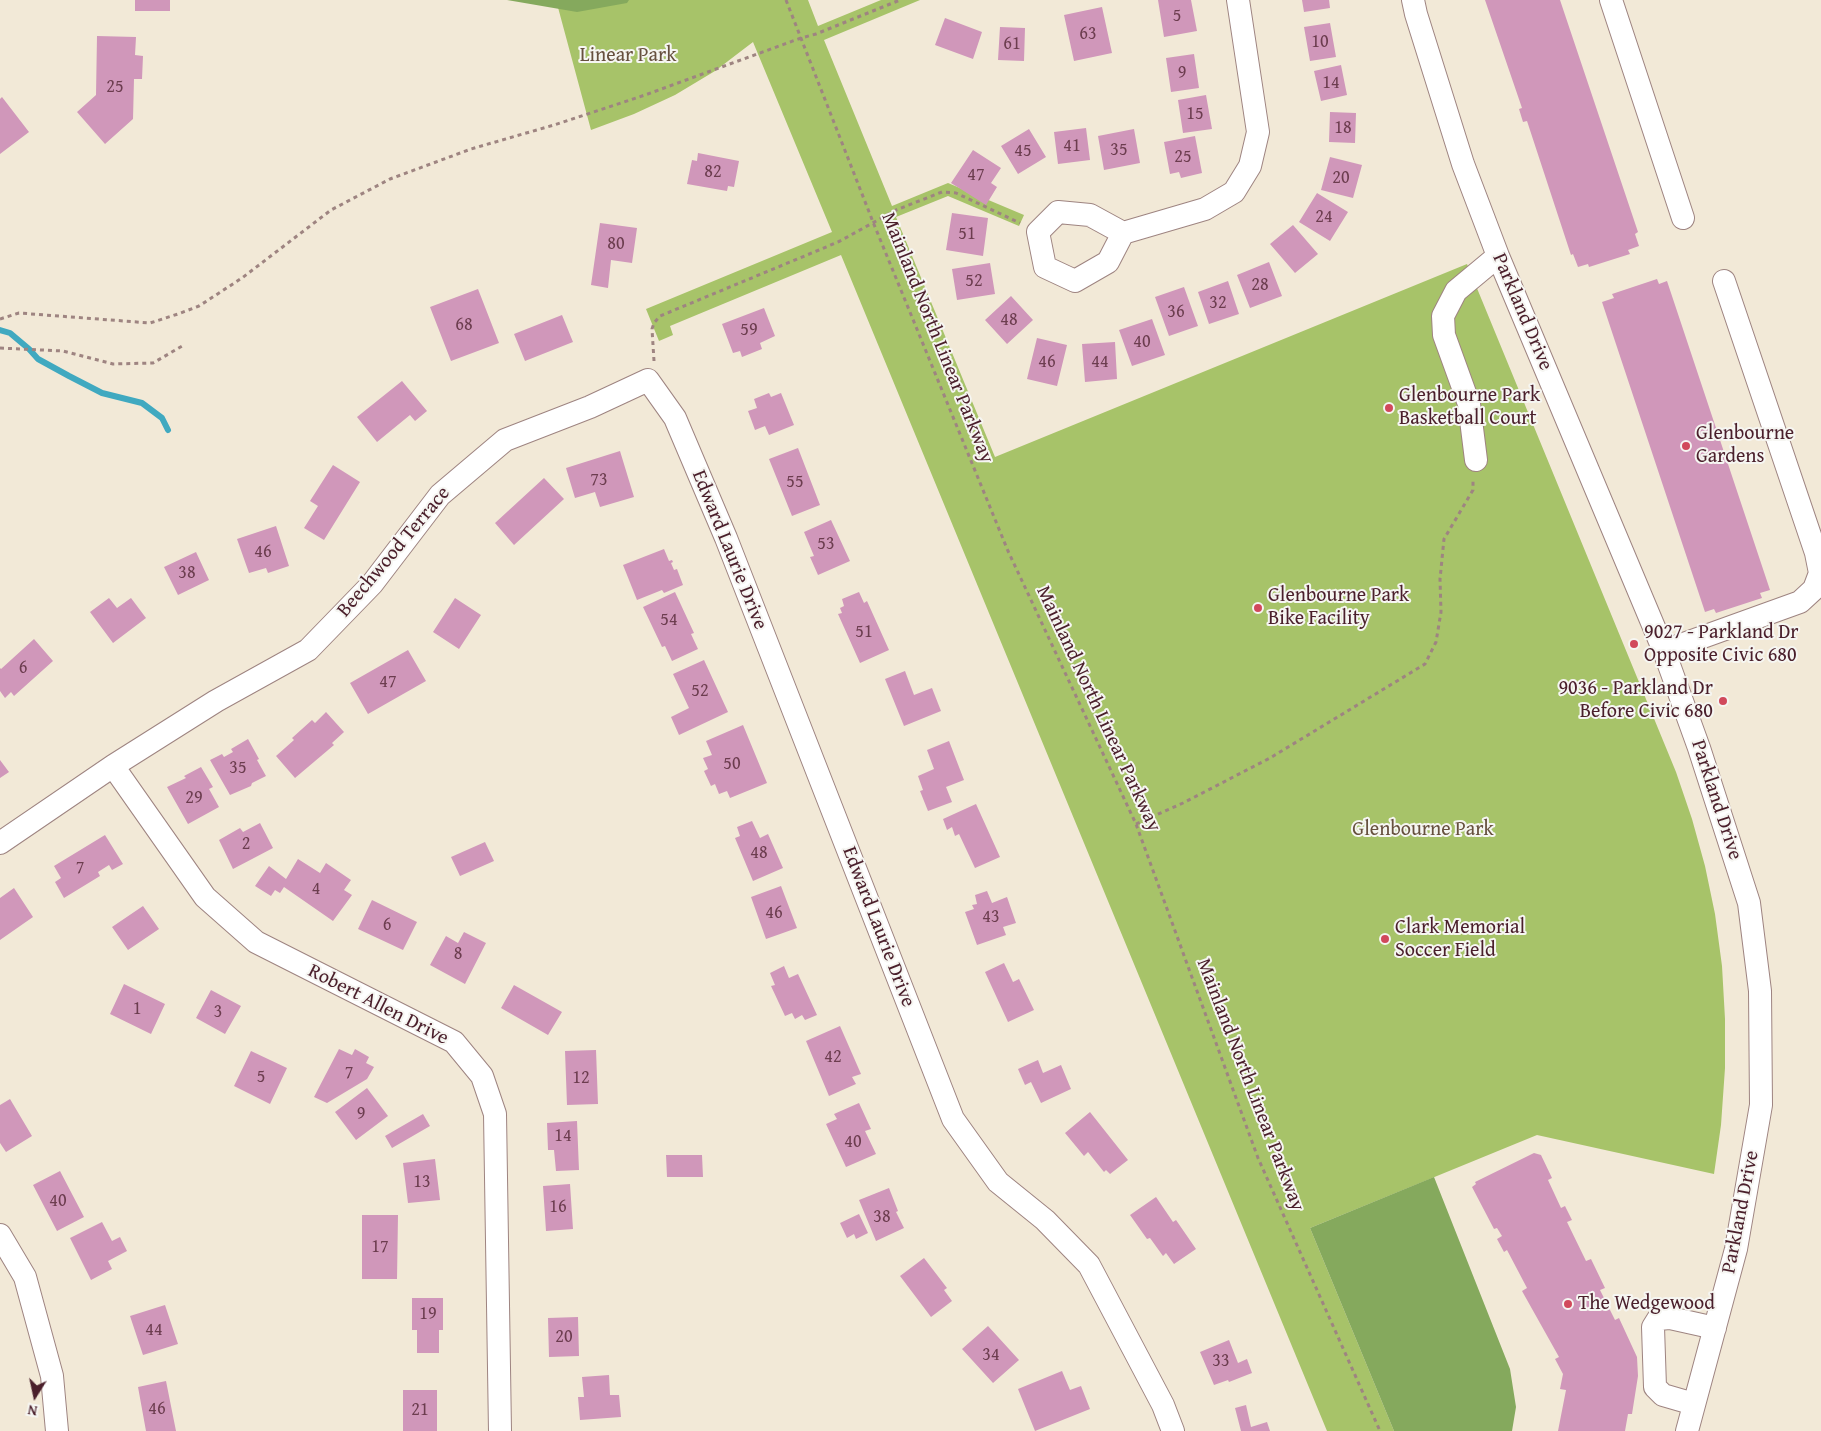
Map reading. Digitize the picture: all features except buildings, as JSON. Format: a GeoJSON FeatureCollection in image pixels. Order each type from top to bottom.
{"type":"FeatureCollection","features":[{"type":"Feature","properties":{"kind":"street"},"geometry":{"type":"LineString","coordinates":[[1123,233],[1108,262],[1075,282],[1045,267],[1038,232],[1058,212],[1090,215],[1123,233],[1206,209],[1234,192],[1250,166],[1258,132],[1238,0]]}},
{"type":"Feature","properties":{"kind":"street","name":"Parkland Drive"},"geometry":{"type":"LineString","coordinates":[[1413,0],[1463,164],[1498,256],[1664,651],[1699,748],[1749,903],[1760,991],[1761,1105],[1736,1249],[1687,1431]]}},
{"type":"Feature","properties":{"kind":"street"},"geometry":{"type":"LineString","coordinates":[[1611,0],[1684,218]]}},
{"type":"Feature","properties":{"kind":"street"},"geometry":{"type":"LineString","coordinates":[[1476,460],[1469,404],[1444,335],[1443,316],[1456,291],[1498,256]]}},
{"type":"Feature","properties":{"kind":"street"},"geometry":{"type":"LineString","coordinates":[[1664,651],[1800,602],[1814,590],[1820,573],[1816,553],[1724,280]]}},
{"type":"Feature","properties":{"kind":"street","name":"Beechwood Terrace"},"geometry":{"type":"LineString","coordinates":[[0,843],[113,766],[216,701],[308,650],[372,584],[440,495],[505,440],[590,407],[648,380]]}},
{"type":"Feature","properties":{"kind":"street","name":"Edward Laurie Drive"},"geometry":{"type":"LineString","coordinates":[[648,380],[675,418],[723,530],[953,1119],[998,1182],[1045,1220],[1089,1265],[1163,1405],[1173,1431]]}},
{"type":"Feature","properties":{"kind":"street","name":"Robert Allen Drive"},"geometry":{"type":"LineString","coordinates":[[113,766],[205,897],[256,942],[454,1042],[482,1076],[495,1114],[500,1431]]}},
{"type":"Feature","properties":{"kind":"street"},"geometry":{"type":"LineString","coordinates":[[0,1235],[26,1277],[52,1376],[57,1431]]}},
{"type":"Feature","properties":{"kind":"street"},"geometry":{"type":"LineString","coordinates":[[1694,1404],[1663,1395],[1655,1387],[1653,1327],[1658,1319],[1670,1318],[1714,1328]]}},
{"type":"Feature","properties":{"kind":"path","name":"Mainland North Linear Parkway"},"geometry":{"type":"LineString","coordinates":[[786,0],[1008,551],[1136,824],[1258,1158],[1380,1431]]}},
{"type":"Feature","properties":{"kind":"path"},"geometry":{"type":"LineString","coordinates":[[0,319],[19,312],[150,323],[178,314],[199,306],[242,278],[331,210],[390,179],[471,149],[554,125],[645,95],[816,34],[900,0]]}},
{"type":"Feature","properties":{"kind":"path"},"geometry":{"type":"LineString","coordinates":[[648,380],[655,365],[652,329],[660,316],[826,247],[896,210],[942,192],[949,191],[1038,232]]}},
{"type":"Feature","properties":{"kind":"path"},"geometry":{"type":"LineString","coordinates":[[0,348],[63,351],[113,364],[153,363],[184,345]]}},
{"type":"Feature","properties":{"kind":"path"},"geometry":{"type":"LineString","coordinates":[[1136,824],[1270,758],[1425,664],[1436,642],[1441,612],[1440,579],[1444,539],[1472,490],[1476,460]]}},
{"type":"Feature","properties":{"kind":"green space"},"geometry":{"type":"Polygon","coordinates":[[[507,0],[629,0],[627,3],[577,12],[507,0]]]}},
{"type":"Feature","properties":{"kind":"green space","name":"Glenbourne Park"},"geometry":{"type":"Polygon","coordinates":[[[556,0],[808,0],[818,26],[881,0],[920,0],[824,40],[892,206],[948,183],[1024,215],[1019,226],[948,196],[896,217],[995,457],[1467,264],[1676,772],[1692,819],[1705,866],[1715,914],[1722,966],[1725,1068],[1721,1125],[1714,1174],[1537,1135],[1310,1228],[1394,1431],[1327,1431],[841,255],[670,326],[673,335],[659,341],[646,309],[832,232],[753,42],[715,71],[675,95],[634,114],[591,130],[556,0]]]}},
{"type":"Feature","properties":{"kind":"green space"},"geometry":{"type":"Polygon","coordinates":[[[1434,1177],[1510,1369],[1516,1407],[1512,1431],[1394,1431],[1310,1228],[1434,1177]]]}},
{"type":"Feature","properties":{"kind":"waterway"},"geometry":{"type":"LineString","coordinates":[[0,330],[10,333],[38,359],[102,393],[142,403],[162,418],[168,430]]}},
{"type":"Feature","properties":{"kind":"place","name":"Glenbourne Park Basketball Court"},"geometry":{"type":"Point","coordinates":[1389,408]}},
{"type":"Feature","properties":{"kind":"place","name":"Glenbourne Gardens"},"geometry":{"type":"Point","coordinates":[1686,446]}},
{"type":"Feature","properties":{"kind":"place","name":"Glenbourne Park Bike Facility"},"geometry":{"type":"Point","coordinates":[1258,608]}},
{"type":"Feature","properties":{"kind":"place","name":"9027 - Parkland Dr Opposite Civic 680"},"geometry":{"type":"Point","coordinates":[1634,644]}},
{"type":"Feature","properties":{"kind":"place","name":"9036 - Parkland Dr Before Civic 680"},"geometry":{"type":"Point","coordinates":[1723,701]}},
{"type":"Feature","properties":{"kind":"place","name":"Clark Memorial Soccer Field"},"geometry":{"type":"Point","coordinates":[1385,939]}},
{"type":"Feature","properties":{"kind":"place","name":"The Wedgewood"},"geometry":{"type":"Point","coordinates":[1568,1304]}},
{"type":"Feature","properties":{"kind":"park label","name":"Linear Park"},"geometry":{"type":"Point","coordinates":[628,56]}}]}
